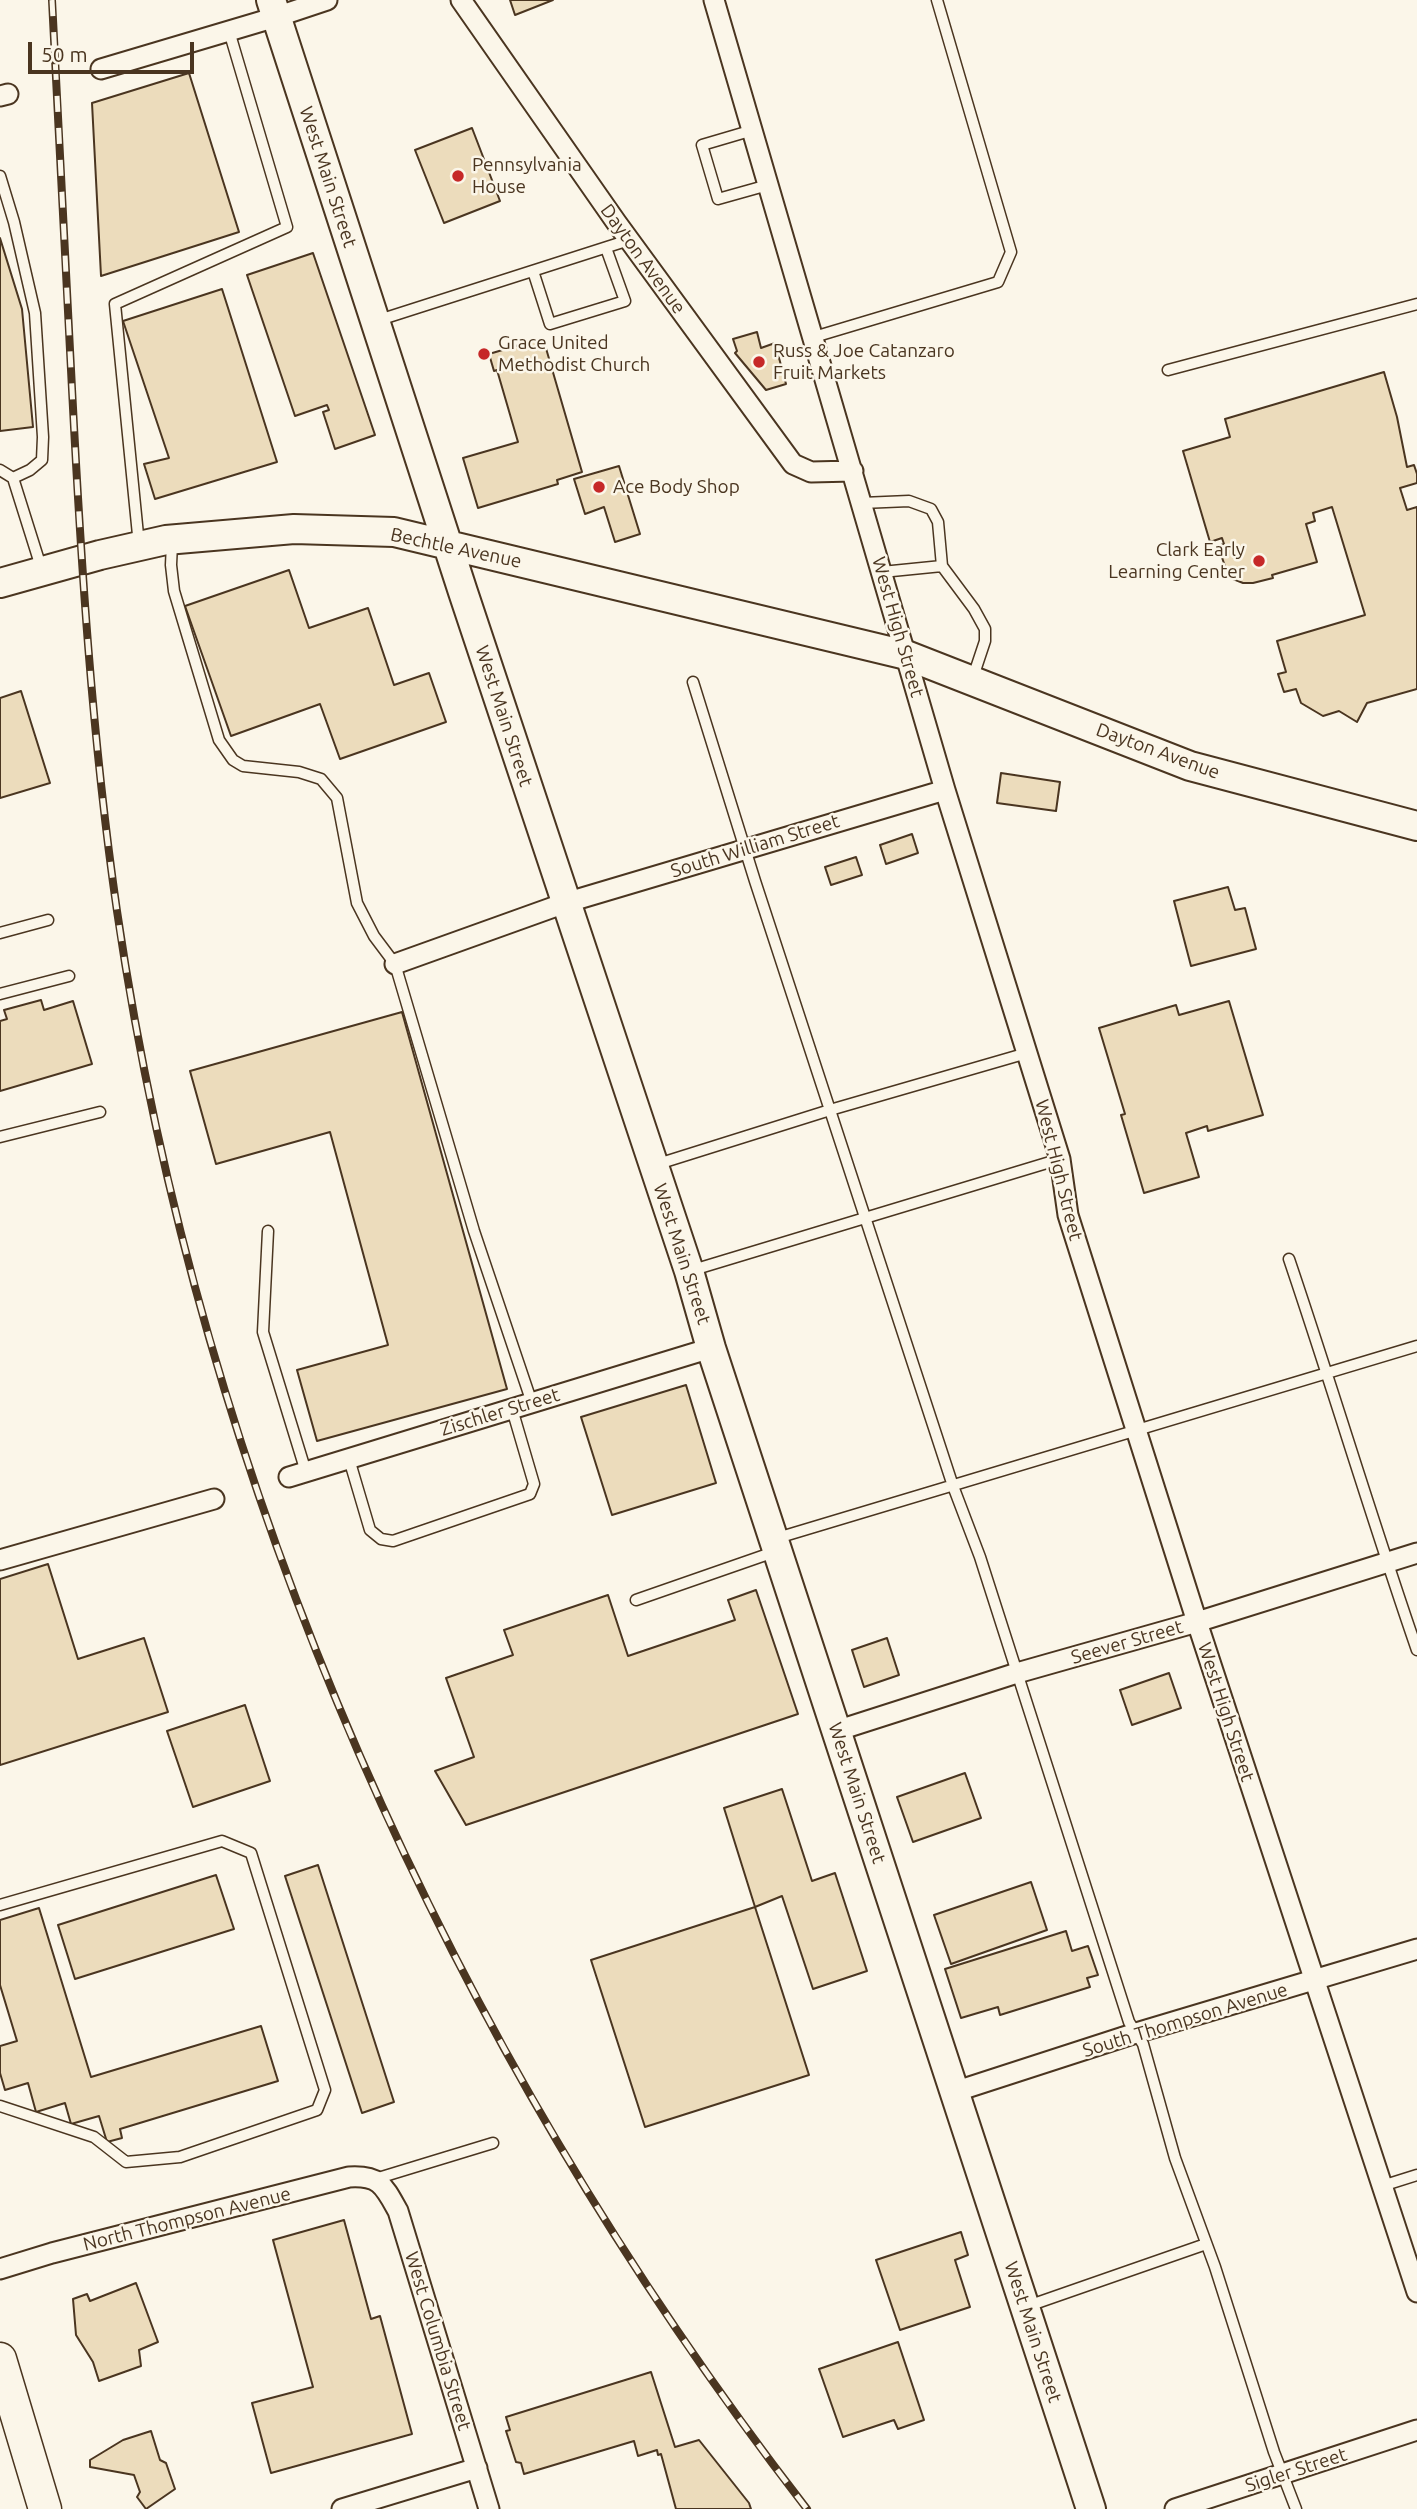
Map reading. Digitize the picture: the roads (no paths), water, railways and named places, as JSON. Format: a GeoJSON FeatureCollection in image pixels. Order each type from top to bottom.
{"type":"FeatureCollection","features":[{"type":"Feature","properties":{"kind":"main road"},"geometry":{"type":"LineString","coordinates":[[0,2359],[45,2509]]}},
{"type":"Feature","properties":{"kind":"street"},"geometry":{"type":"LineString","coordinates":[[101,69],[229,31],[274,9],[327,0]]}},
{"type":"Feature","properties":{"kind":"street","name":"Dayton Avenue"},"geometry":{"type":"LineString","coordinates":[[461,0],[629,240],[793,464],[811,472],[853,471]]}},
{"type":"Feature","properties":{"kind":"street","name":"West High Street"},"geometry":{"type":"LineString","coordinates":[[715,0],[945,790],[1059,1159],[1068,1215],[1197,1622],[1417,2292]]}},
{"type":"Feature","properties":{"kind":"street","name":"West Main Street"},"geometry":{"type":"LineString","coordinates":[[274,9],[565,903],[689,1271],[711,1348],[1091,2509]]}},
{"type":"Feature","properties":{"kind":"street","name":"Bechtle Avenue"},"geometry":{"type":"LineString","coordinates":[[0,583],[172,539],[294,529],[394,532],[906,655]]}},
{"type":"Feature","properties":{"kind":"street","name":"Dayton Avenue"},"geometry":{"type":"LineString","coordinates":[[906,655],[1190,766],[1417,826]]}},
{"type":"Feature","properties":{"kind":"street","name":"South William Street"},"geometry":{"type":"LineString","coordinates":[[395,964],[565,903],[945,790]]}},
{"type":"Feature","properties":{"kind":"street","name":"Zischler Street"},"geometry":{"type":"LineString","coordinates":[[298,1474],[711,1348]]}},
{"type":"Feature","properties":{"kind":"street"},"geometry":{"type":"LineString","coordinates":[[0,1560],[214,1499]]}},
{"type":"Feature","properties":{"kind":"street","name":"Seever Street"},"geometry":{"type":"LineString","coordinates":[[836,1731],[1017,1673],[1197,1622],[1417,1553]]}},
{"type":"Feature","properties":{"kind":"street","name":"South Thompson Avenue"},"geometry":{"type":"LineString","coordinates":[[954,2092],[1136,2033],[1417,1949]]}},
{"type":"Feature","properties":{"kind":"street","name":"North Thompson Avenue"},"geometry":{"type":"LineString","coordinates":[[0,2269],[52,2253],[349,2177],[365,2176],[375,2179]]}},
{"type":"Feature","properties":{"kind":"street","name":"West Columbia Street"},"geometry":{"type":"LineString","coordinates":[[375,2179],[386,2189],[398,2211],[489,2509]]}},
{"type":"Feature","properties":{"kind":"street","name":"Sigler Street"},"geometry":{"type":"LineString","coordinates":[[1175,2509],[1417,2430]]}},
{"type":"Feature","properties":{"kind":"street"},"geometry":{"type":"LineString","coordinates":[[342,2509],[477,2468]]}},
{"type":"Feature","properties":{"kind":"lane"},"geometry":{"type":"LineString","coordinates":[[814,337],[998,282],[1011,252],[937,0]]}},
{"type":"Feature","properties":{"kind":"lane"},"geometry":{"type":"LineString","coordinates":[[139,546],[115,304],[287,228],[229,31]]}},
{"type":"Feature","properties":{"kind":"lane"},"geometry":{"type":"LineString","coordinates":[[753,130],[702,145],[718,199],[768,185]]}},
{"type":"Feature","properties":{"kind":"lane"},"geometry":{"type":"LineString","coordinates":[[0,176],[14,222],[35,313],[44,437],[42,460],[30,470],[13,478]]}},
{"type":"Feature","properties":{"kind":"lane"},"geometry":{"type":"LineString","coordinates":[[375,322],[629,240]]}},
{"type":"Feature","properties":{"kind":"lane"},"geometry":{"type":"LineString","coordinates":[[533,271],[550,324],[625,301],[607,248]]}},
{"type":"Feature","properties":{"kind":"lane"},"geometry":{"type":"LineString","coordinates":[[1168,370],[1417,304]]}},
{"type":"Feature","properties":{"kind":"lane"},"geometry":{"type":"LineString","coordinates":[[0,470],[13,478],[42,571]]}},
{"type":"Feature","properties":{"kind":"lane"},"geometry":{"type":"LineString","coordinates":[[862,503],[909,500],[931,509],[937,522],[942,566],[974,608],[985,629],[985,641],[972,681]]}},
{"type":"Feature","properties":{"kind":"lane"},"geometry":{"type":"LineString","coordinates":[[172,539],[174,591],[219,740],[233,760],[243,766],[299,772],[321,779],[337,798],[357,904],[374,936],[395,964],[474,1231],[532,1403]]}},
{"type":"Feature","properties":{"kind":"lane"},"geometry":{"type":"LineString","coordinates":[[883,572],[942,566]]}},
{"type":"Feature","properties":{"kind":"lane"},"geometry":{"type":"LineString","coordinates":[[693,682],[865,1218],[953,1486],[980,1558],[1129,2022],[1143,2044],[1175,2158],[1296,2509]]}},
{"type":"Feature","properties":{"kind":"lane"},"geometry":{"type":"LineString","coordinates":[[0,933],[48,920]]}},
{"type":"Feature","properties":{"kind":"lane"},"geometry":{"type":"LineString","coordinates":[[0,994],[69,976]]}},
{"type":"Feature","properties":{"kind":"lane"},"geometry":{"type":"LineString","coordinates":[[654,1166],[830,1110],[1027,1053]]}},
{"type":"Feature","properties":{"kind":"lane"},"geometry":{"type":"LineString","coordinates":[[0,1137],[100,1112]]}},
{"type":"Feature","properties":{"kind":"lane"},"geometry":{"type":"LineString","coordinates":[[689,1271],[1059,1159]]}},
{"type":"Feature","properties":{"kind":"lane"},"geometry":{"type":"LineString","coordinates":[[268,1231],[264,1332],[298,1474]]}},
{"type":"Feature","properties":{"kind":"lane"},"geometry":{"type":"LineString","coordinates":[[1289,1259],[1417,1650]]}},
{"type":"Feature","properties":{"kind":"lane"},"geometry":{"type":"LineString","coordinates":[[636,1600],[776,1545],[940,1487],[953,1486],[1417,1346]]}},
{"type":"Feature","properties":{"kind":"lane"},"geometry":{"type":"LineString","coordinates":[[349,1459],[370,1530],[382,1539],[393,1541],[530,1494],[534,1484],[512,1409]]}},
{"type":"Feature","properties":{"kind":"lane"},"geometry":{"type":"LineString","coordinates":[[0,1905],[222,1841],[251,1853],[325,2090],[317,2110],[180,2157],[126,2162],[94,2137],[0,2106]]}},
{"type":"Feature","properties":{"kind":"lane"},"geometry":{"type":"LineString","coordinates":[[375,2179],[493,2143]]}},
{"type":"Feature","properties":{"kind":"lane"},"geometry":{"type":"LineString","coordinates":[[1382,2186],[1417,2175]]}},
{"type":"Feature","properties":{"kind":"lane"},"geometry":{"type":"LineString","coordinates":[[1025,2307],[1206,2244]]}},
{"type":"Feature","properties":{"kind":"railway"},"geometry":{"type":"LineString","coordinates":[[52,0],[75,454],[94,716],[108,846],[156,1128],[210,1341],[278,1550],[359,1754],[453,1953],[560,2145],[678,2331],[807,2509]]}},
{"type":"Feature","properties":{"kind":"place","name":"Pennsylvania House"},"geometry":{"type":"Point","coordinates":[458,176]}},
{"type":"Feature","properties":{"kind":"place","name":"Grace United Methodist Church"},"geometry":{"type":"Point","coordinates":[484,354]}},
{"type":"Feature","properties":{"kind":"place","name":"Russ & Joe Catanzaro Fruit Markets"},"geometry":{"type":"Point","coordinates":[759,362]}},
{"type":"Feature","properties":{"kind":"place","name":"Ace Body Shop"},"geometry":{"type":"Point","coordinates":[599,487]}},
{"type":"Feature","properties":{"kind":"place","name":"Clark Early Learning Center"},"geometry":{"type":"Point","coordinates":[1259,561]}}]}
